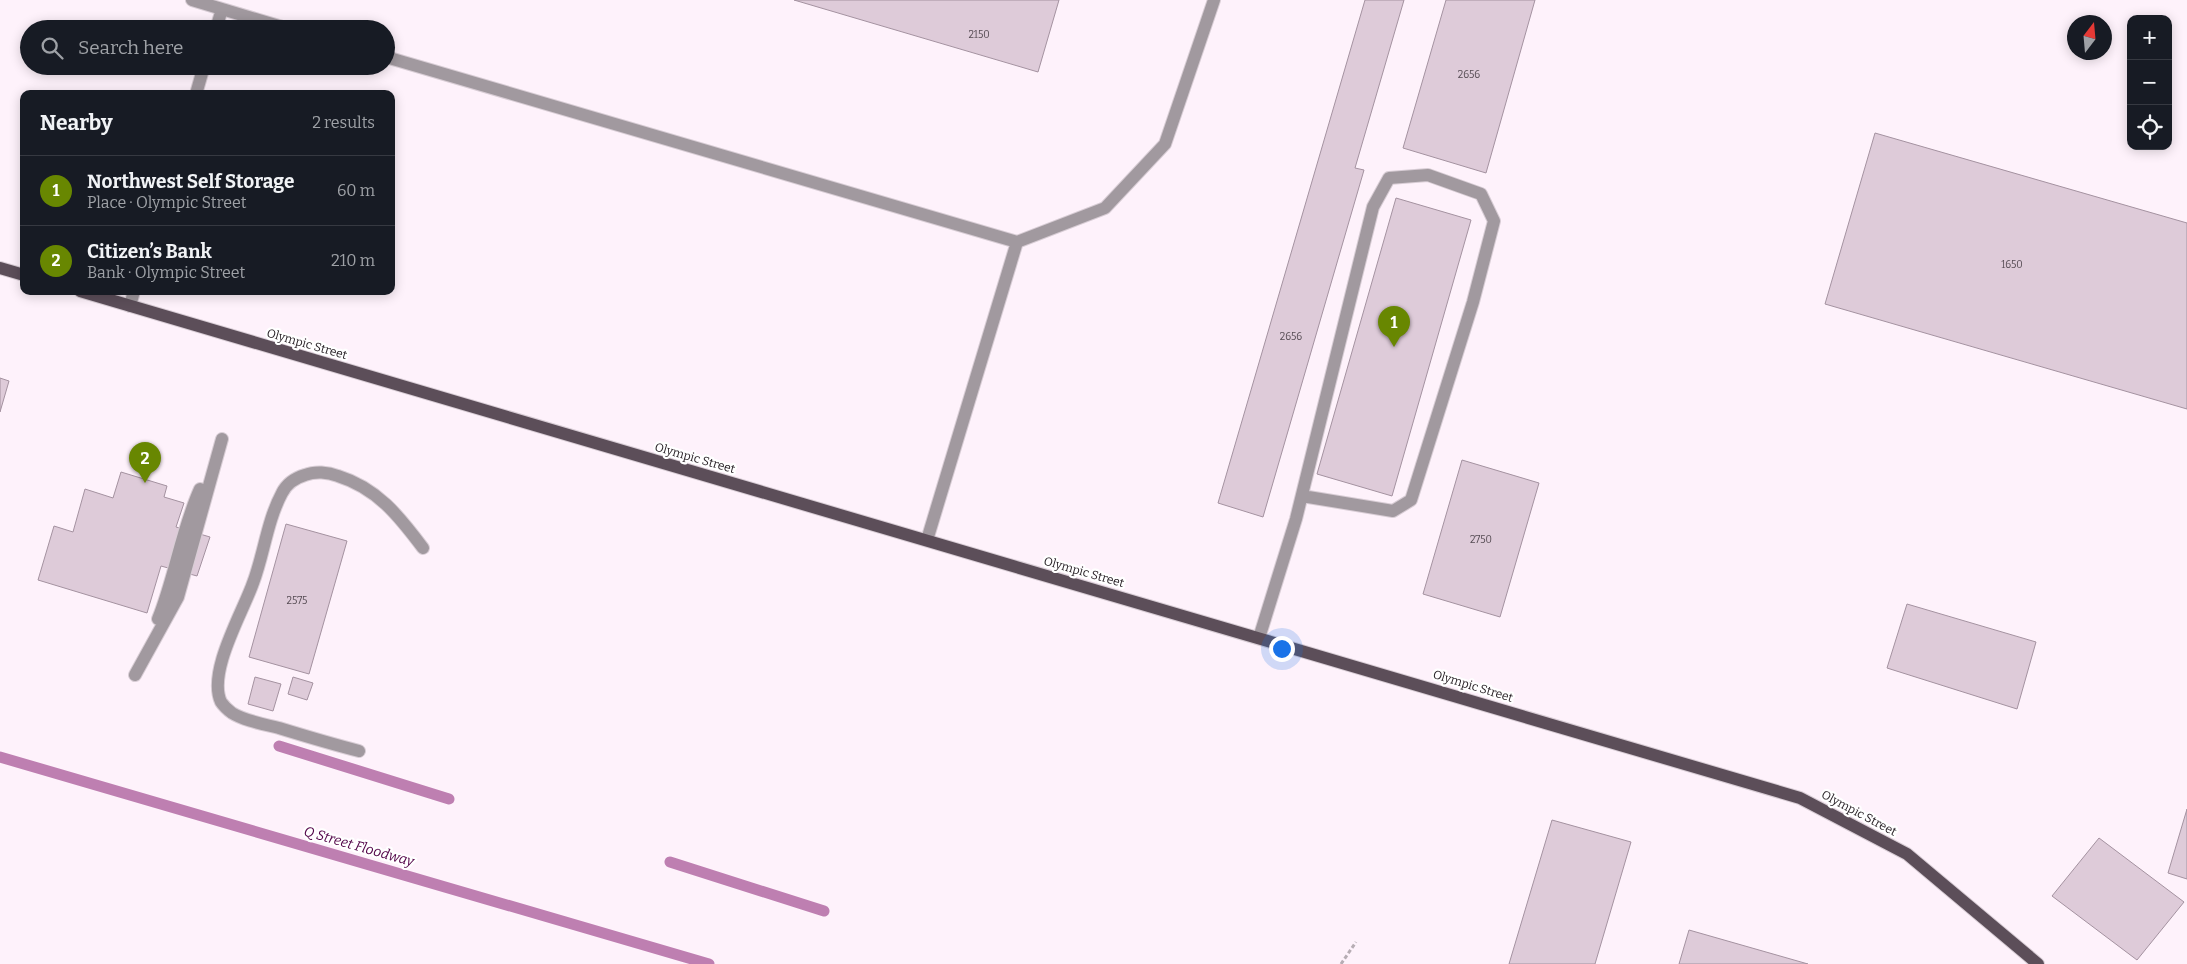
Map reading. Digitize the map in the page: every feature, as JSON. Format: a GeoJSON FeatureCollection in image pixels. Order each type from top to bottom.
{"type":"FeatureCollection","features":[{"type":"Feature","properties":{"kind":"main road"},"geometry":{"type":"LineString","coordinates":[[0,268],[20,274]]}},
{"type":"Feature","properties":{"kind":"main road","name":"Olympic Street"},"geometry":{"type":"LineString","coordinates":[[93,295],[1800,798],[1907,854],[2038,964]]}},
{"type":"Feature","properties":{"kind":"lane"},"geometry":{"type":"LineString","coordinates":[[192,0],[259,20]]}},
{"type":"Feature","properties":{"kind":"lane"},"geometry":{"type":"LineString","coordinates":[[395,60],[1017,242],[1105,208],[1165,144],[1214,0]]}},
{"type":"Feature","properties":{"kind":"lane"},"geometry":{"type":"LineString","coordinates":[[219,20],[222,9]]}},
{"type":"Feature","properties":{"kind":"lane"},"geometry":{"type":"LineString","coordinates":[[197,90],[201,75]]}},
{"type":"Feature","properties":{"kind":"lane"},"geometry":{"type":"LineString","coordinates":[[1259,638],[1302,496],[1373,207],[1388,178],[1428,175],[1481,194],[1494,221],[1473,302],[1410,500],[1392,512],[1302,496]]}},
{"type":"Feature","properties":{"kind":"lane"},"geometry":{"type":"LineString","coordinates":[[927,540],[1017,242]]}},
{"type":"Feature","properties":{"kind":"lane"},"geometry":{"type":"LineString","coordinates":[[130,306],[133,295]]}},
{"type":"Feature","properties":{"kind":"lane"},"geometry":{"type":"LineString","coordinates":[[135,675],[168,594],[192,507],[222,439]]}},
{"type":"Feature","properties":{"kind":"lane"},"geometry":{"type":"LineString","coordinates":[[359,751],[249,720],[231,712],[222,702],[218,689],[220,668],[228,643],[253,585],[273,513],[282,491],[294,479],[311,473],[331,473],[352,480],[374,492],[397,513],[423,548]]}},
{"type":"Feature","properties":{"kind":"path"},"geometry":{"type":"LineString","coordinates":[[1341,964],[1356,942]]}},
{"type":"Feature","properties":{"kind":"building"},"geometry":{"type":"Polygon","coordinates":[[[794,0],[1059,0],[1038,72],[794,0]]]}},
{"type":"Feature","properties":{"kind":"building"},"geometry":{"type":"Polygon","coordinates":[[[1365,0],[1404,0],[1355,168],[1364,170],[1263,517],[1218,503],[1365,0]]]}},
{"type":"Feature","properties":{"kind":"building"},"geometry":{"type":"Polygon","coordinates":[[[1446,0],[1535,0],[1486,173],[1403,148],[1446,0]]]}},
{"type":"Feature","properties":{"kind":"building"},"geometry":{"type":"Polygon","coordinates":[[[1875,133],[2187,223],[2187,409],[1825,304],[1875,133]]]}},
{"type":"Feature","properties":{"kind":"building"},"geometry":{"type":"Polygon","coordinates":[[[1396,198],[1471,220],[1392,496],[1317,474],[1396,198]]]}},
{"type":"Feature","properties":{"kind":"building"},"geometry":{"type":"Polygon","coordinates":[[[0,378],[9,381],[0,412],[0,378]]]}},
{"type":"Feature","properties":{"kind":"building"},"geometry":{"type":"Polygon","coordinates":[[[1462,460],[1539,483],[1500,617],[1423,594],[1462,460]]]}},
{"type":"Feature","properties":{"kind":"building"},"geometry":{"type":"Polygon","coordinates":[[[121,472],[167,486],[164,497],[184,503],[176,527],[210,537],[197,576],[161,566],[147,613],[38,580],[54,526],[73,532],[85,489],[113,498],[121,472]]]}},
{"type":"Feature","properties":{"kind":"building"},"geometry":{"type":"Polygon","coordinates":[[[286,524],[347,541],[309,674],[249,657],[286,524]]]}},
{"type":"Feature","properties":{"kind":"building"},"geometry":{"type":"Polygon","coordinates":[[[1907,604],[2036,642],[2017,709],[1887,668],[1907,604]]]}},
{"type":"Feature","properties":{"kind":"building"},"geometry":{"type":"Polygon","coordinates":[[[255,677],[281,684],[273,711],[248,704],[255,677]]]}},
{"type":"Feature","properties":{"kind":"building"},"geometry":{"type":"Polygon","coordinates":[[[293,677],[313,683],[307,700],[288,694],[293,677]]]}},
{"type":"Feature","properties":{"kind":"building"},"geometry":{"type":"Polygon","coordinates":[[[2187,809],[2187,879],[2168,873],[2187,809]]]}},
{"type":"Feature","properties":{"kind":"building"},"geometry":{"type":"Polygon","coordinates":[[[1552,820],[1631,842],[1595,964],[1509,964],[1552,820]]]}},
{"type":"Feature","properties":{"kind":"building"},"geometry":{"type":"Polygon","coordinates":[[[2099,838],[2184,902],[2137,960],[2052,896],[2099,838]]]}},
{"type":"Feature","properties":{"kind":"building"},"geometry":{"type":"Polygon","coordinates":[[[1689,930],[1808,964],[1679,964],[1689,930]]]}},
{"type":"Feature","properties":{"kind":"waterway"},"geometry":{"type":"LineString","coordinates":[[279,746],[449,799]]}},
{"type":"Feature","properties":{"kind":"waterway","name":"Q Street Floodway"},"geometry":{"type":"LineString","coordinates":[[0,757],[709,964]]}},
{"type":"Feature","properties":{"kind":"waterway"},"geometry":{"type":"LineString","coordinates":[[670,862],[824,911]]}},
{"type":"Feature","properties":{"kind":"place","name":"Northwest Self Storage"},"geometry":{"type":"Point","coordinates":[1394,347]}},
{"type":"Feature","properties":{"kind":"place","name":"Citizen’s Bank"},"geometry":{"type":"Point","coordinates":[145,483]}}]}
